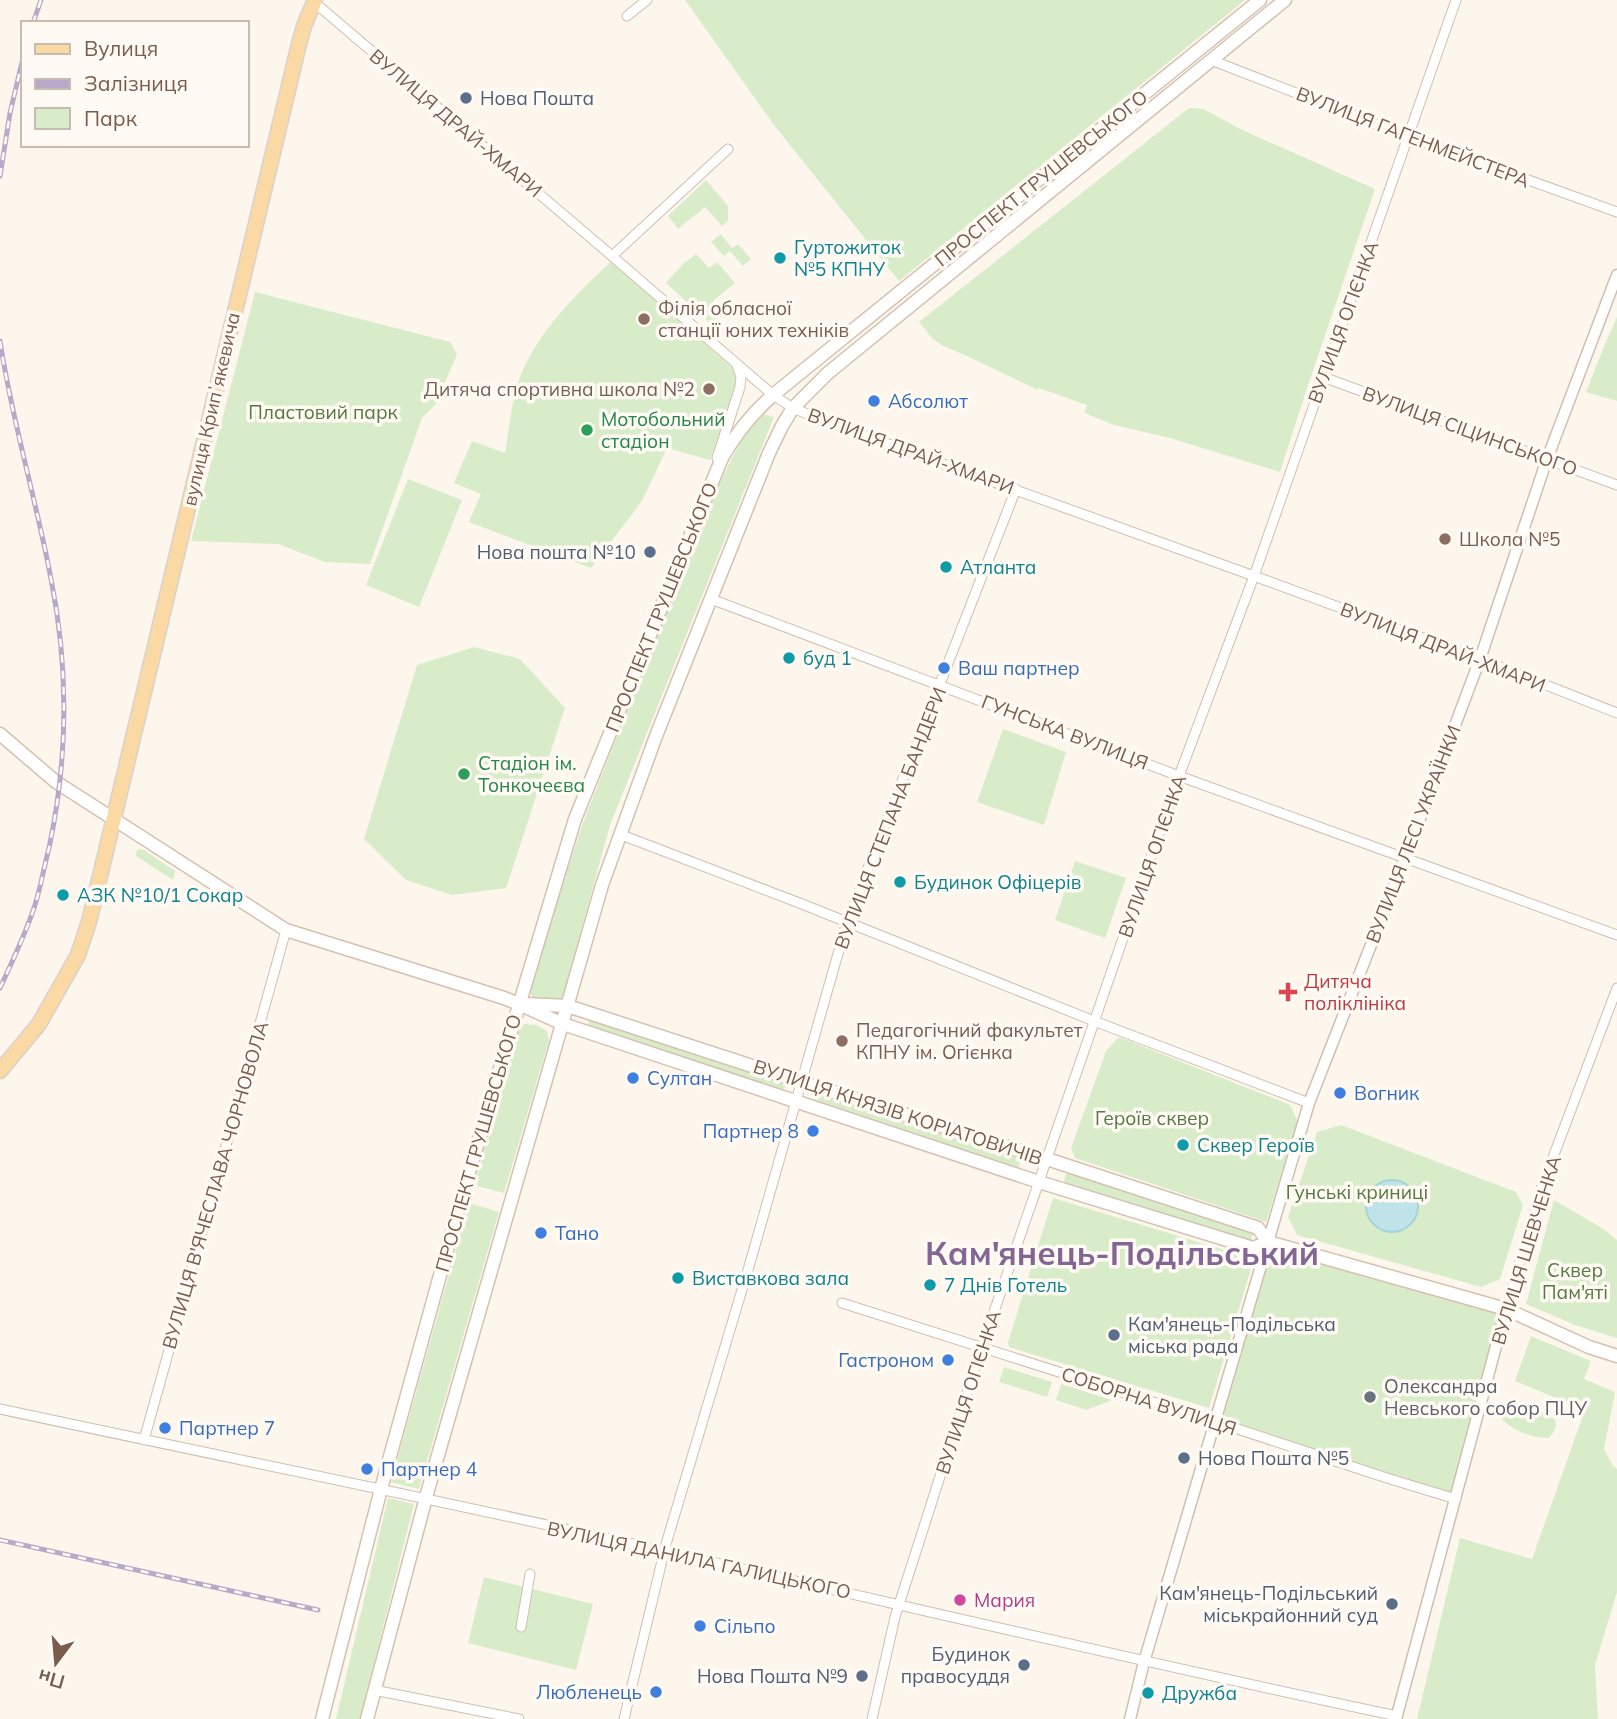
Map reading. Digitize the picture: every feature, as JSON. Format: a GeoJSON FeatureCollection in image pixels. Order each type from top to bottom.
{"type":"FeatureCollection","features":[{"type":"Feature","properties":{"kind":"main road","name":"ПРОСПЕКТ ГРУШЕВСЬКОГО"},"geometry":{"type":"LineString","coordinates":[[322,1719],[381,1489],[463,1192],[575,819],[722,458],[736,434],[773,395],[1260,0]]}},
{"type":"Feature","properties":{"kind":"main road","name":"ПРОСПЕКТ ГРУШЕВСЬКОГО"},"geometry":{"type":"LineString","coordinates":[[367,1719],[425,1500],[587,933],[619,834],[660,725],[782,426],[793,408],[828,373],[1285,0]]}},
{"type":"Feature","properties":{"kind":"main road","name":"вулиця Крипʼякевича"},"geometry":{"type":"LineString","coordinates":[[0,1071],[39,1024],[78,955],[89,922],[296,56],[304,26],[315,1]]}},
{"type":"Feature","properties":{"kind":"main road","name":"ВУЛИЦЯ КНЯЗІВ КОРІАТОВИЧІВ"},"geometry":{"type":"LineString","coordinates":[[0,733],[56,782],[286,930],[519,1004],[563,1024],[1038,1182],[1253,1248],[1268,1242],[1506,1308],[1589,1347],[1617,1356]]}},
{"type":"Feature","properties":{"kind":"main road","name":"ВУЛИЦЯ КНЯЗІВ КОРІАТОВИЧІВ"},"geometry":{"type":"LineString","coordinates":[[519,1004],[567,1006],[1258,1228],[1268,1242]]}},
{"type":"Feature","properties":{"kind":"street"},"geometry":{"type":"LineString","coordinates":[[627,16],[647,0]]}},
{"type":"Feature","properties":{"kind":"street","name":"ВУЛИЦЯ ОГІЄНКА"},"geometry":{"type":"LineString","coordinates":[[872,1719],[899,1604],[1038,1182],[1179,776],[1254,576],[1456,0]]}},
{"type":"Feature","properties":{"kind":"street","name":"ВУЛИЦЯ ДРАЙ-ХМАРИ"},"geometry":{"type":"LineString","coordinates":[[315,1],[773,395],[793,408],[1479,659],[1617,713]]}},
{"type":"Feature","properties":{"kind":"street","name":"ВУЛИЦЯ ГАГЕНМЕЙСТЕРА"},"geometry":{"type":"LineString","coordinates":[[1211,60],[1409,137],[1617,212]]}},
{"type":"Feature","properties":{"kind":"street"},"geometry":{"type":"LineString","coordinates":[[612,256],[728,149]]}},
{"type":"Feature","properties":{"kind":"street","name":"ВУЛИЦЯ ЛЕСІ УКРАЇНКИ"},"geometry":{"type":"LineString","coordinates":[[1130,1719],[1144,1662],[1309,1104],[1479,659],[1547,459],[1617,275]]}},
{"type":"Feature","properties":{"kind":"street"},"geometry":{"type":"LineString","coordinates":[[707,495],[740,387],[740,372],[736,363]]}},
{"type":"Feature","properties":{"kind":"street","name":"ВУЛИЦЯ СІЦИНСЬКОГО"},"geometry":{"type":"LineString","coordinates":[[1323,377],[1617,485]]}},
{"type":"Feature","properties":{"kind":"street","name":"ВУЛИЦЯ СТЕПАНА БАНДЕРИ"},"geometry":{"type":"LineString","coordinates":[[624,1719],[664,1551],[750,1264],[847,922],[1016,489]]}},
{"type":"Feature","properties":{"kind":"street","name":"ГУНСЬКА ВУЛИЦЯ"},"geometry":{"type":"LineString","coordinates":[[710,599],[1179,776],[1617,935]]}},
{"type":"Feature","properties":{"kind":"street"},"geometry":{"type":"LineString","coordinates":[[619,834],[1309,1104]]}},
{"type":"Feature","properties":{"kind":"street","name":"ВУЛИЦЯ В'ЯЧЕСЛАВА ЧОРНОВОЛА"},"geometry":{"type":"LineString","coordinates":[[144,1440],[286,930]]}},
{"type":"Feature","properties":{"kind":"street","name":"ВУЛИЦЯ ШЕВЧЕНКА"},"geometry":{"type":"LineString","coordinates":[[1397,1718],[1506,1308],[1541,1189],[1617,988]]}},
{"type":"Feature","properties":{"kind":"street","name":"СОБОРНА ВУЛИЦЯ"},"geometry":{"type":"LineString","coordinates":[[842,1303],[1456,1499]]}},
{"type":"Feature","properties":{"kind":"street","name":"ВУЛИЦЯ ДАНИЛА ГАЛИЦЬКОГО"},"geometry":{"type":"LineString","coordinates":[[0,1409],[664,1551],[1397,1718]]}},
{"type":"Feature","properties":{"kind":"street"},"geometry":{"type":"LineString","coordinates":[[522,1627],[530,1574]]}},
{"type":"Feature","properties":{"kind":"street"},"geometry":{"type":"LineString","coordinates":[[374,1690],[519,1719]]}},
{"type":"Feature","properties":{"kind":"green space"},"geometry":{"type":"Polygon","coordinates":[[[685,0],[1245,0],[899,281],[774,125],[685,0]]]}},
{"type":"Feature","properties":{"kind":"green space"},"geometry":{"type":"Polygon","coordinates":[[[1189,108],[1204,109],[1240,129],[1375,189],[1280,472],[1170,438],[1114,425],[1085,413],[1087,405],[1039,388],[1038,390],[943,346],[932,338],[919,322],[1189,108]]]}},
{"type":"Feature","properties":{"kind":"green space"},"geometry":{"type":"Polygon","coordinates":[[[706,180],[728,206],[728,221],[722,226],[705,207],[678,229],[668,216],[706,180]]]}},
{"type":"Feature","properties":{"kind":"green space"},"geometry":{"type":"Polygon","coordinates":[[[721,234],[732,248],[738,244],[751,259],[743,266],[730,251],[724,256],[711,242],[721,234]]]}},
{"type":"Feature","properties":{"kind":"green space"},"geometry":{"type":"Polygon","coordinates":[[[696,254],[709,268],[717,262],[735,283],[713,301],[723,314],[711,324],[666,283],[696,254]]]}},
{"type":"Feature","properties":{"kind":"green space","name":"Мотобольний стадіон"},"geometry":{"type":"Polygon","coordinates":[[[611,262],[735,370],[737,386],[710,460],[667,448],[642,501],[591,568],[469,522],[481,494],[454,483],[472,441],[505,453],[518,383],[534,349],[570,302],[611,262]]]}},
{"type":"Feature","properties":{"kind":"green space","name":"Пластовий парк"},"geometry":{"type":"Polygon","coordinates":[[[255,292],[450,342],[457,354],[436,404],[422,418],[370,564],[325,562],[278,544],[191,541],[255,292]]]}},
{"type":"Feature","properties":{"kind":"green space"},"geometry":{"type":"Polygon","coordinates":[[[1617,317],[1617,401],[1586,392],[1617,317]]]}},
{"type":"Feature","properties":{"kind":"green space"},"geometry":{"type":"Polygon","coordinates":[[[763,414],[774,417],[610,825],[562,1000],[553,1004],[533,999],[529,988],[584,820],[709,503],[743,437],[763,414]]]}},
{"type":"Feature","properties":{"kind":"green space"},"geometry":{"type":"Polygon","coordinates":[[[408,479],[462,500],[419,607],[366,585],[408,479]]]}},
{"type":"Feature","properties":{"kind":"green space","name":"Стадіон ім. Тонкочеєва"},"geometry":{"type":"Polygon","coordinates":[[[474,647],[520,659],[565,708],[506,888],[452,895],[406,880],[364,839],[417,665],[474,647]]]}},
{"type":"Feature","properties":{"kind":"green space"},"geometry":{"type":"Polygon","coordinates":[[[1003,729],[1066,752],[1044,825],[977,802],[1003,729]]]}},
{"type":"Feature","properties":{"kind":"green space"},"geometry":{"type":"Polygon","coordinates":[[[139,849],[175,871],[173,880],[136,856],[139,849]]]}},
{"type":"Feature","properties":{"kind":"green space"},"geometry":{"type":"Polygon","coordinates":[[[1075,861],[1126,878],[1105,938],[1055,920],[1075,861]]]}},
{"type":"Feature","properties":{"kind":"green space"},"geometry":{"type":"Polygon","coordinates":[[[589,1020],[787,1083],[784,1090],[587,1026],[589,1020]]]}},
{"type":"Feature","properties":{"kind":"green space"},"geometry":{"type":"Polygon","coordinates":[[[524,1024],[536,1025],[547,1031],[549,1040],[504,1193],[474,1185],[517,1030],[524,1024]]]}},
{"type":"Feature","properties":{"kind":"green space","name":"Героїв сквер"},"geometry":{"type":"Polygon","coordinates":[[[1119,1037],[1290,1105],[1298,1122],[1266,1222],[1075,1158],[1071,1148],[1106,1051],[1119,1037]]]}},
{"type":"Feature","properties":{"kind":"green space"},"geometry":{"type":"Polygon","coordinates":[[[815,1093],[1021,1159],[1018,1169],[813,1099],[815,1093]]]}},
{"type":"Feature","properties":{"kind":"green space","name":"Гунські криниці"},"geometry":{"type":"Polygon","coordinates":[[[1341,1125],[1516,1192],[1523,1205],[1500,1279],[1481,1287],[1297,1235],[1288,1217],[1317,1132],[1341,1125]]]}},
{"type":"Feature","properties":{"kind":"green space"},"geometry":{"type":"Polygon","coordinates":[[[1067,1171],[1253,1232],[1251,1242],[1063,1185],[1067,1171]]]}},
{"type":"Feature","properties":{"kind":"green space"},"geometry":{"type":"Polygon","coordinates":[[[1053,1198],[1254,1259],[1209,1408],[1009,1347],[1008,1342],[1053,1198]]]}},
{"type":"Feature","properties":{"kind":"green space","name":"Сквер Пам'яті"},"geometry":{"type":"Polygon","coordinates":[[[1554,1200],[1617,1240],[1617,1338],[1575,1325],[1526,1304],[1554,1200]]]}},
{"type":"Feature","properties":{"kind":"green space"},"geometry":{"type":"Polygon","coordinates":[[[469,1203],[499,1212],[419,1489],[391,1482],[469,1203]]]}},
{"type":"Feature","properties":{"kind":"green space"},"geometry":{"type":"Polygon","coordinates":[[[1268,1242],[1506,1309],[1456,1499],[1216,1422],[1268,1242]]]}},
{"type":"Feature","properties":{"kind":"green space"},"geometry":{"type":"Polygon","coordinates":[[[1531,1336],[1591,1361],[1584,1379],[1615,1392],[1604,1449],[1617,1469],[1617,1592],[1595,1665],[1598,1719],[1417,1719],[1460,1538],[1532,1559],[1585,1410],[1515,1381],[1531,1336]]]}},
{"type":"Feature","properties":{"kind":"green space"},"geometry":{"type":"Polygon","coordinates":[[[1004,1367],[1052,1382],[1047,1397],[999,1382],[1004,1367]]]}},
{"type":"Feature","properties":{"kind":"green space"},"geometry":{"type":"Polygon","coordinates":[[[1061,1384],[1112,1400],[1087,1410],[1056,1400],[1061,1384]]]}},
{"type":"Feature","properties":{"kind":"green space"},"geometry":{"type":"Polygon","coordinates":[[[1511,1401],[1535,1407],[1556,1421],[1555,1430],[1549,1438],[1523,1433],[1502,1419],[1504,1408],[1511,1401]]]}},
{"type":"Feature","properties":{"kind":"green space"},"geometry":{"type":"Polygon","coordinates":[[[388,1498],[414,1504],[360,1719],[336,1719],[388,1498]]]}},
{"type":"Feature","properties":{"kind":"green space"},"geometry":{"type":"Polygon","coordinates":[[[484,1577],[593,1604],[576,1670],[468,1643],[484,1577]]]}},
{"type":"Feature","properties":{"kind":"water"},"geometry":{"type":"Polygon","coordinates":[[[1392,1180],[1411,1187],[1418,1206],[1411,1225],[1392,1232],[1373,1225],[1366,1206],[1373,1187],[1392,1180]]]}},
{"type":"Feature","properties":{"kind":"railway"},"geometry":{"type":"LineString","coordinates":[[34,21],[41,0]]}},
{"type":"Feature","properties":{"kind":"railway"},"geometry":{"type":"LineString","coordinates":[[0,176],[21,66]]}},
{"type":"Feature","properties":{"kind":"railway"},"geometry":{"type":"LineString","coordinates":[[0,341],[57,613],[64,714],[60,781],[41,884],[28,926],[0,988]]}},
{"type":"Feature","properties":{"kind":"railway"},"geometry":{"type":"LineString","coordinates":[[0,1540],[318,1610]]}},
{"type":"Feature","properties":{"kind":"place","name":"Нова Пошта"},"geometry":{"type":"Point","coordinates":[466,98]}},
{"type":"Feature","properties":{"kind":"place","name":"Гуртожиток №5 КПНУ"},"geometry":{"type":"Point","coordinates":[780,258]}},
{"type":"Feature","properties":{"kind":"place","name":"Філія обласної станції юних техніків"},"geometry":{"type":"Point","coordinates":[644,319]}},
{"type":"Feature","properties":{"kind":"place","name":"Дитяча спортивна школа №2"},"geometry":{"type":"Point","coordinates":[709,389]}},
{"type":"Feature","properties":{"kind":"place","name":"Абсолют"},"geometry":{"type":"Point","coordinates":[874,401]}},
{"type":"Feature","properties":{"kind":"place","name":"Мотобольний стадіон"},"geometry":{"type":"Point","coordinates":[587,430]}},
{"type":"Feature","properties":{"kind":"place","name":"Школа №5"},"geometry":{"type":"Point","coordinates":[1445,539]}},
{"type":"Feature","properties":{"kind":"place","name":"Нова пошта №10"},"geometry":{"type":"Point","coordinates":[650,552]}},
{"type":"Feature","properties":{"kind":"place","name":"Атланта"},"geometry":{"type":"Point","coordinates":[946,567]}},
{"type":"Feature","properties":{"kind":"place","name":"буд 1"},"geometry":{"type":"Point","coordinates":[789,658]}},
{"type":"Feature","properties":{"kind":"place","name":"Ваш партнер"},"geometry":{"type":"Point","coordinates":[944,668]}},
{"type":"Feature","properties":{"kind":"place","name":"Стадіон ім. Тонкочеєва"},"geometry":{"type":"Point","coordinates":[464,774]}},
{"type":"Feature","properties":{"kind":"place","name":"Будинок Офіцерів"},"geometry":{"type":"Point","coordinates":[900,882]}},
{"type":"Feature","properties":{"kind":"place","name":"АЗК №10/1 Сокар"},"geometry":{"type":"Point","coordinates":[63,895]}},
{"type":"Feature","properties":{"kind":"place","name":"Дитяча поліклініка"},"geometry":{"type":"Point","coordinates":[1288,992]}},
{"type":"Feature","properties":{"kind":"place","name":"Педагогічний факультет КПНУ ім. Огієнка"},"geometry":{"type":"Point","coordinates":[842,1041]}},
{"type":"Feature","properties":{"kind":"place","name":"Султан"},"geometry":{"type":"Point","coordinates":[633,1078]}},
{"type":"Feature","properties":{"kind":"place","name":"Вогник"},"geometry":{"type":"Point","coordinates":[1340,1093]}},
{"type":"Feature","properties":{"kind":"place","name":"Партнер 8"},"geometry":{"type":"Point","coordinates":[813,1131]}},
{"type":"Feature","properties":{"kind":"place","name":"Сквер Героїв"},"geometry":{"type":"Point","coordinates":[1183,1145]}},
{"type":"Feature","properties":{"kind":"place","name":"Тано"},"geometry":{"type":"Point","coordinates":[541,1233]}},
{"type":"Feature","properties":{"kind":"place","name":"Виставкова зала"},"geometry":{"type":"Point","coordinates":[678,1278]}},
{"type":"Feature","properties":{"kind":"place","name":"7 Днів Готель"},"geometry":{"type":"Point","coordinates":[930,1285]}},
{"type":"Feature","properties":{"kind":"place","name":"Кам'янець-Подільська міська рада"},"geometry":{"type":"Point","coordinates":[1114,1335]}},
{"type":"Feature","properties":{"kind":"place","name":"Гастроном"},"geometry":{"type":"Point","coordinates":[948,1360]}},
{"type":"Feature","properties":{"kind":"place","name":"Олександра Невського собор ПЦУ"},"geometry":{"type":"Point","coordinates":[1370,1397]}},
{"type":"Feature","properties":{"kind":"place","name":"Партнер 7"},"geometry":{"type":"Point","coordinates":[165,1428]}},
{"type":"Feature","properties":{"kind":"place","name":"Нова Пошта №5"},"geometry":{"type":"Point","coordinates":[1184,1458]}},
{"type":"Feature","properties":{"kind":"place","name":"Партнер 4"},"geometry":{"type":"Point","coordinates":[367,1469]}},
{"type":"Feature","properties":{"kind":"place","name":"Мария"},"geometry":{"type":"Point","coordinates":[960,1600]}},
{"type":"Feature","properties":{"kind":"place","name":"Кам'янець-Подільський міськрайонний суд"},"geometry":{"type":"Point","coordinates":[1392,1604]}},
{"type":"Feature","properties":{"kind":"place","name":"Сільпо"},"geometry":{"type":"Point","coordinates":[700,1626]}},
{"type":"Feature","properties":{"kind":"place","name":"Будинок правосуддя"},"geometry":{"type":"Point","coordinates":[1024,1665]}},
{"type":"Feature","properties":{"kind":"place","name":"Нова Пошта №9"},"geometry":{"type":"Point","coordinates":[862,1676]}},
{"type":"Feature","properties":{"kind":"place","name":"Любленець"},"geometry":{"type":"Point","coordinates":[656,1692]}},
{"type":"Feature","properties":{"kind":"place","name":"Дружба"},"geometry":{"type":"Point","coordinates":[1148,1693]}},
{"type":"Feature","properties":{"kind":"district","name":"Кам'янець-Подільський"},"geometry":{"type":"Point","coordinates":[1122,1252]}}]}
